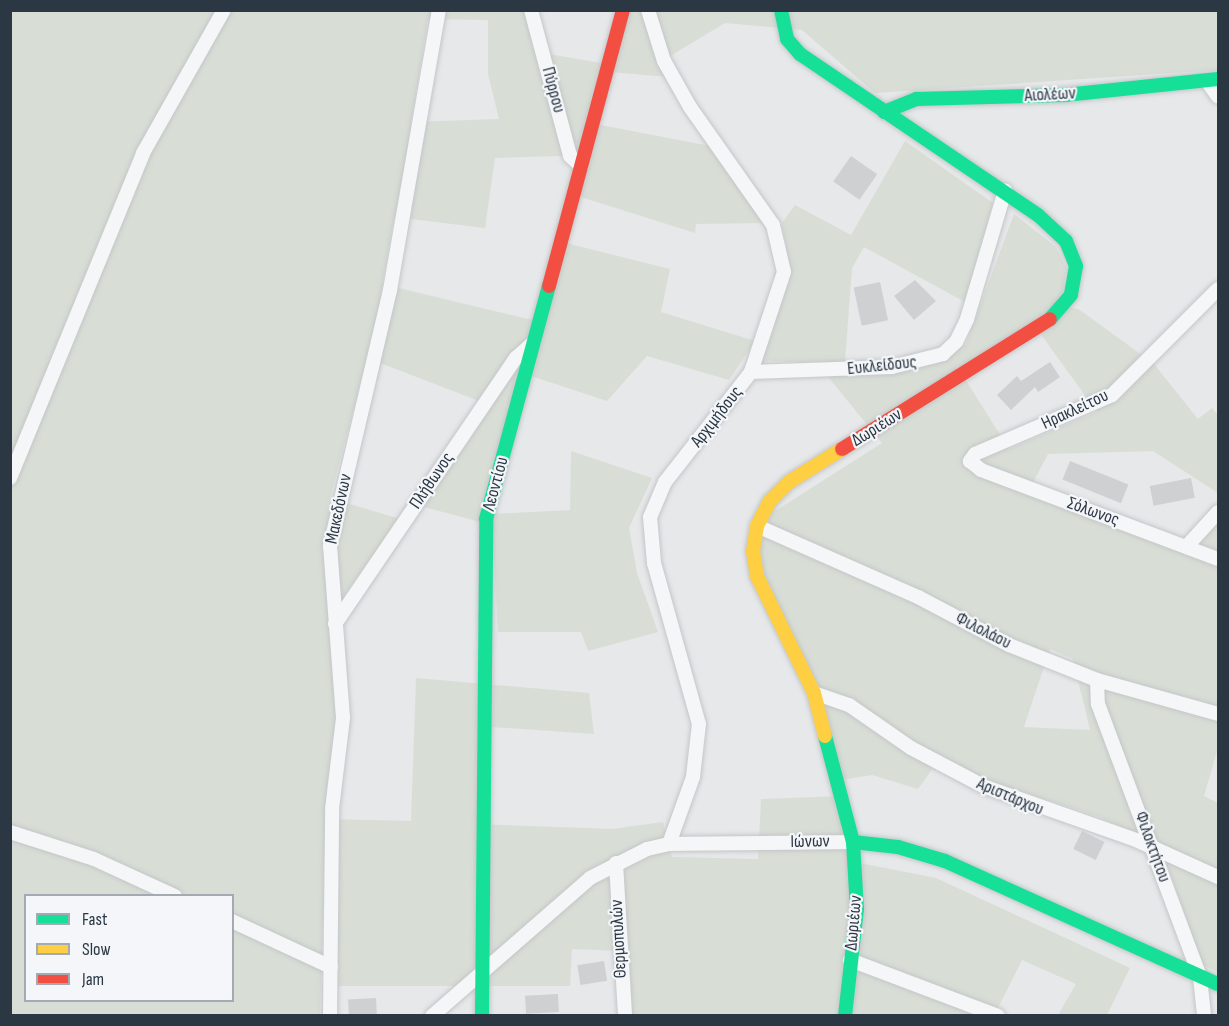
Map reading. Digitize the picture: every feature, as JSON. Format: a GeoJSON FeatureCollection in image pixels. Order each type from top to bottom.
{"type":"FeatureCollection","features":[{"type":"Feature","properties":{"kind":"street"},"geometry":{"type":"LineString","coordinates":[[10,478],[143,153],[224,10]]}},
{"type":"Feature","properties":{"kind":"street","name":"Μακεδόνων"},"geometry":{"type":"LineString","coordinates":[[330,1016],[332,809],[343,718],[330,546],[390,290],[439,10]]}},
{"type":"Feature","properties":{"kind":"street","name":"Πύρρου"},"geometry":{"type":"LineString","coordinates":[[531,10],[570,156],[581,166]]}},
{"type":"Feature","properties":{"kind":"street","name":"Λεοντίου"},"geometry":{"type":"LineString","coordinates":[[482,1016],[486,519],[623,10]]}},
{"type":"Feature","properties":{"kind":"street","name":"Αρχιμήδους"},"geometry":{"type":"LineString","coordinates":[[648,10],[664,60],[690,108],[774,225],[784,272],[751,372],[664,482],[650,517],[654,563],[699,724],[695,767],[669,844]]}},
{"type":"Feature","properties":{"kind":"street","name":"Δωριέων"},"geometry":{"type":"LineString","coordinates":[[781,10],[793,47],[884,111],[1005,191],[1049,224],[1071,249],[1076,276],[1062,310],[789,482],[770,501],[757,526],[753,550],[757,576],[814,693],[853,842],[857,909],[845,1016]]}},
{"type":"Feature","properties":{"kind":"street"},"geometry":{"type":"LineString","coordinates":[[1213,80],[1218,97]]}},
{"type":"Feature","properties":{"kind":"street","name":"Αιολέων"},"geometry":{"type":"LineString","coordinates":[[884,111],[916,99],[1065,95],[1213,80]]}},
{"type":"Feature","properties":{"kind":"street","name":"Ευκλείδους"},"geometry":{"type":"LineString","coordinates":[[751,372],[892,367],[943,354],[964,328],[1005,191]]}},
{"type":"Feature","properties":{"kind":"street","name":"Ηρακλείτου"},"geometry":{"type":"LineString","coordinates":[[970,461],[975,454],[1112,395],[1218,289]]}},
{"type":"Feature","properties":{"kind":"street","name":"Πλήθωνος"},"geometry":{"type":"LineString","coordinates":[[335,624],[516,358],[534,342]]}},
{"type":"Feature","properties":{"kind":"street","name":"Σόλωνος"},"geometry":{"type":"LineString","coordinates":[[970,461],[981,470],[1218,559]]}},
{"type":"Feature","properties":{"kind":"street"},"geometry":{"type":"LineString","coordinates":[[1187,546],[1218,512]]}},
{"type":"Feature","properties":{"kind":"street","name":"Φιλολάου"},"geometry":{"type":"LineString","coordinates":[[757,526],[918,597],[1009,645],[1097,680],[1218,714]]}},
{"type":"Feature","properties":{"kind":"street","name":"Φιλοκτήτου"},"geometry":{"type":"LineString","coordinates":[[1097,680],[1098,704],[1200,976],[1203,1016]]}},
{"type":"Feature","properties":{"kind":"street","name":"Αριστάρχου"},"geometry":{"type":"LineString","coordinates":[[814,693],[849,705],[911,748],[991,790],[1153,847],[1218,877]]}},
{"type":"Feature","properties":{"kind":"street"},"geometry":{"type":"LineString","coordinates":[[10,832],[94,859],[171,894]]}},
{"type":"Feature","properties":{"kind":"street","name":"Ιώνων"},"geometry":{"type":"LineString","coordinates":[[432,1016],[576,890],[616,863],[669,844],[853,842],[898,846],[945,861],[1218,984]]}},
{"type":"Feature","properties":{"kind":"street","name":"Θερμοπυλών"},"geometry":{"type":"LineString","coordinates":[[616,863],[625,1016]]}},
{"type":"Feature","properties":{"kind":"street"},"geometry":{"type":"LineString","coordinates":[[234,922],[331,967]]}},
{"type":"Feature","properties":{"kind":"street"},"geometry":{"type":"LineString","coordinates":[[850,960],[969,1010],[998,1016]]}},
{"type":"Feature","properties":{"kind":"shaded area"},"geometry":{"type":"Polygon","coordinates":[[[10,11],[527,11],[538,52],[612,65],[628,11],[1218,11],[1218,70],[875,93],[802,30],[725,23],[662,61],[669,77],[598,71],[585,122],[710,146],[766,223],[696,224],[695,233],[581,197],[586,162],[562,156],[495,158],[485,228],[394,217],[382,284],[545,323],[566,243],[670,269],[661,312],[755,341],[729,380],[647,356],[607,401],[519,372],[492,514],[570,510],[571,451],[652,478],[629,528],[637,573],[658,632],[588,651],[581,632],[498,632],[492,525],[420,506],[487,404],[367,358],[330,498],[400,519],[328,617],[337,712],[326,819],[411,821],[416,678],[589,693],[594,734],[477,726],[477,824],[612,829],[663,822],[672,857],[758,859],[761,799],[844,796],[860,863],[936,878],[1130,968],[1107,1015],[1058,1015],[1076,984],[1022,960],[994,1016],[629,1015],[624,951],[572,949],[570,986],[327,986],[325,842],[320,1015],[11,1015],[10,11]],[[428,19],[411,122],[499,119],[488,74],[488,20],[428,19]]]}},
{"type":"Feature","properties":{"kind":"shaded area"},"geometry":{"type":"Polygon","coordinates":[[[905,141],[993,203],[965,302],[864,247],[852,268],[844,375],[911,370],[966,344],[1014,214],[1056,247],[1066,267],[1061,304],[1080,310],[1154,364],[1198,419],[1212,408],[1218,415],[1218,493],[1153,451],[1048,454],[1028,492],[1191,555],[1218,522],[1218,748],[1204,796],[1218,803],[1218,972],[1203,965],[1160,845],[1100,817],[976,776],[941,757],[918,789],[872,775],[840,780],[766,588],[759,548],[772,513],[882,443],[816,362],[758,361],[784,291],[789,262],[782,223],[795,205],[851,235],[905,141]],[[1032,322],[960,371],[1009,449],[1097,412],[1032,322]],[[1050,649],[1024,727],[1090,730],[1073,659],[1050,649]]]}},
{"type":"Feature","properties":{"kind":"building"},"geometry":{"type":"Polygon","coordinates":[[[851,156],[877,174],[859,200],[833,181],[851,156]]]}},
{"type":"Feature","properties":{"kind":"building"},"geometry":{"type":"Polygon","coordinates":[[[915,280],[936,301],[914,320],[894,296],[915,280]]]}},
{"type":"Feature","properties":{"kind":"building"},"geometry":{"type":"Polygon","coordinates":[[[880,282],[888,320],[862,326],[854,288],[880,282]]]}},
{"type":"Feature","properties":{"kind":"building"},"geometry":{"type":"Polygon","coordinates":[[[1050,362],[1060,377],[1038,392],[1035,387],[1011,410],[997,395],[1017,376],[1021,381],[1050,362]]]}},
{"type":"Feature","properties":{"kind":"building"},"geometry":{"type":"Polygon","coordinates":[[[1070,461],[1128,485],[1121,503],[1063,480],[1070,461]]]}},
{"type":"Feature","properties":{"kind":"building"},"geometry":{"type":"Polygon","coordinates":[[[1191,478],[1195,498],[1154,506],[1150,486],[1191,478]]]}},
{"type":"Feature","properties":{"kind":"building"},"geometry":{"type":"Polygon","coordinates":[[[1082,831],[1104,842],[1096,860],[1073,849],[1082,831]]]}},
{"type":"Feature","properties":{"kind":"building"},"geometry":{"type":"Polygon","coordinates":[[[604,961],[607,981],[580,985],[577,965],[604,961]]]}},
{"type":"Feature","properties":{"kind":"building"},"geometry":{"type":"Polygon","coordinates":[[[558,994],[559,1012],[526,1014],[525,996],[558,994]]]}},
{"type":"Feature","properties":{"kind":"building"},"geometry":{"type":"Polygon","coordinates":[[[376,998],[377,1016],[349,1016],[348,999],[376,998]]]}},
{"type":"Feature","properties":{"kind":"traffic: fast"},"geometry":{"type":"LineString","coordinates":[[781,10],[787,39],[800,54],[1038,215],[1066,241],[1076,266],[1071,295],[1050,319]]}},
{"type":"Feature","properties":{"kind":"traffic: fast"},"geometry":{"type":"LineString","coordinates":[[884,112],[916,99],[1065,95],[1218,79]]}},
{"type":"Feature","properties":{"kind":"traffic: fast"},"geometry":{"type":"LineString","coordinates":[[482,1016],[486,519],[549,286]]}},
{"type":"Feature","properties":{"kind":"traffic: fast"},"geometry":{"type":"LineString","coordinates":[[825,736],[853,842],[857,909],[845,1016]]}},
{"type":"Feature","properties":{"kind":"traffic: fast"},"geometry":{"type":"LineString","coordinates":[[853,842],[898,847],[945,861],[1218,984]]}},
{"type":"Feature","properties":{"kind":"traffic: slow"},"geometry":{"type":"LineString","coordinates":[[825,736],[814,693],[757,576],[753,551],[757,526],[770,501],[789,482],[842,449]]}},
{"type":"Feature","properties":{"kind":"traffic: jam"},"geometry":{"type":"LineString","coordinates":[[549,286],[623,10]]}},
{"type":"Feature","properties":{"kind":"traffic: jam"},"geometry":{"type":"LineString","coordinates":[[842,449],[1050,319]]}}]}
